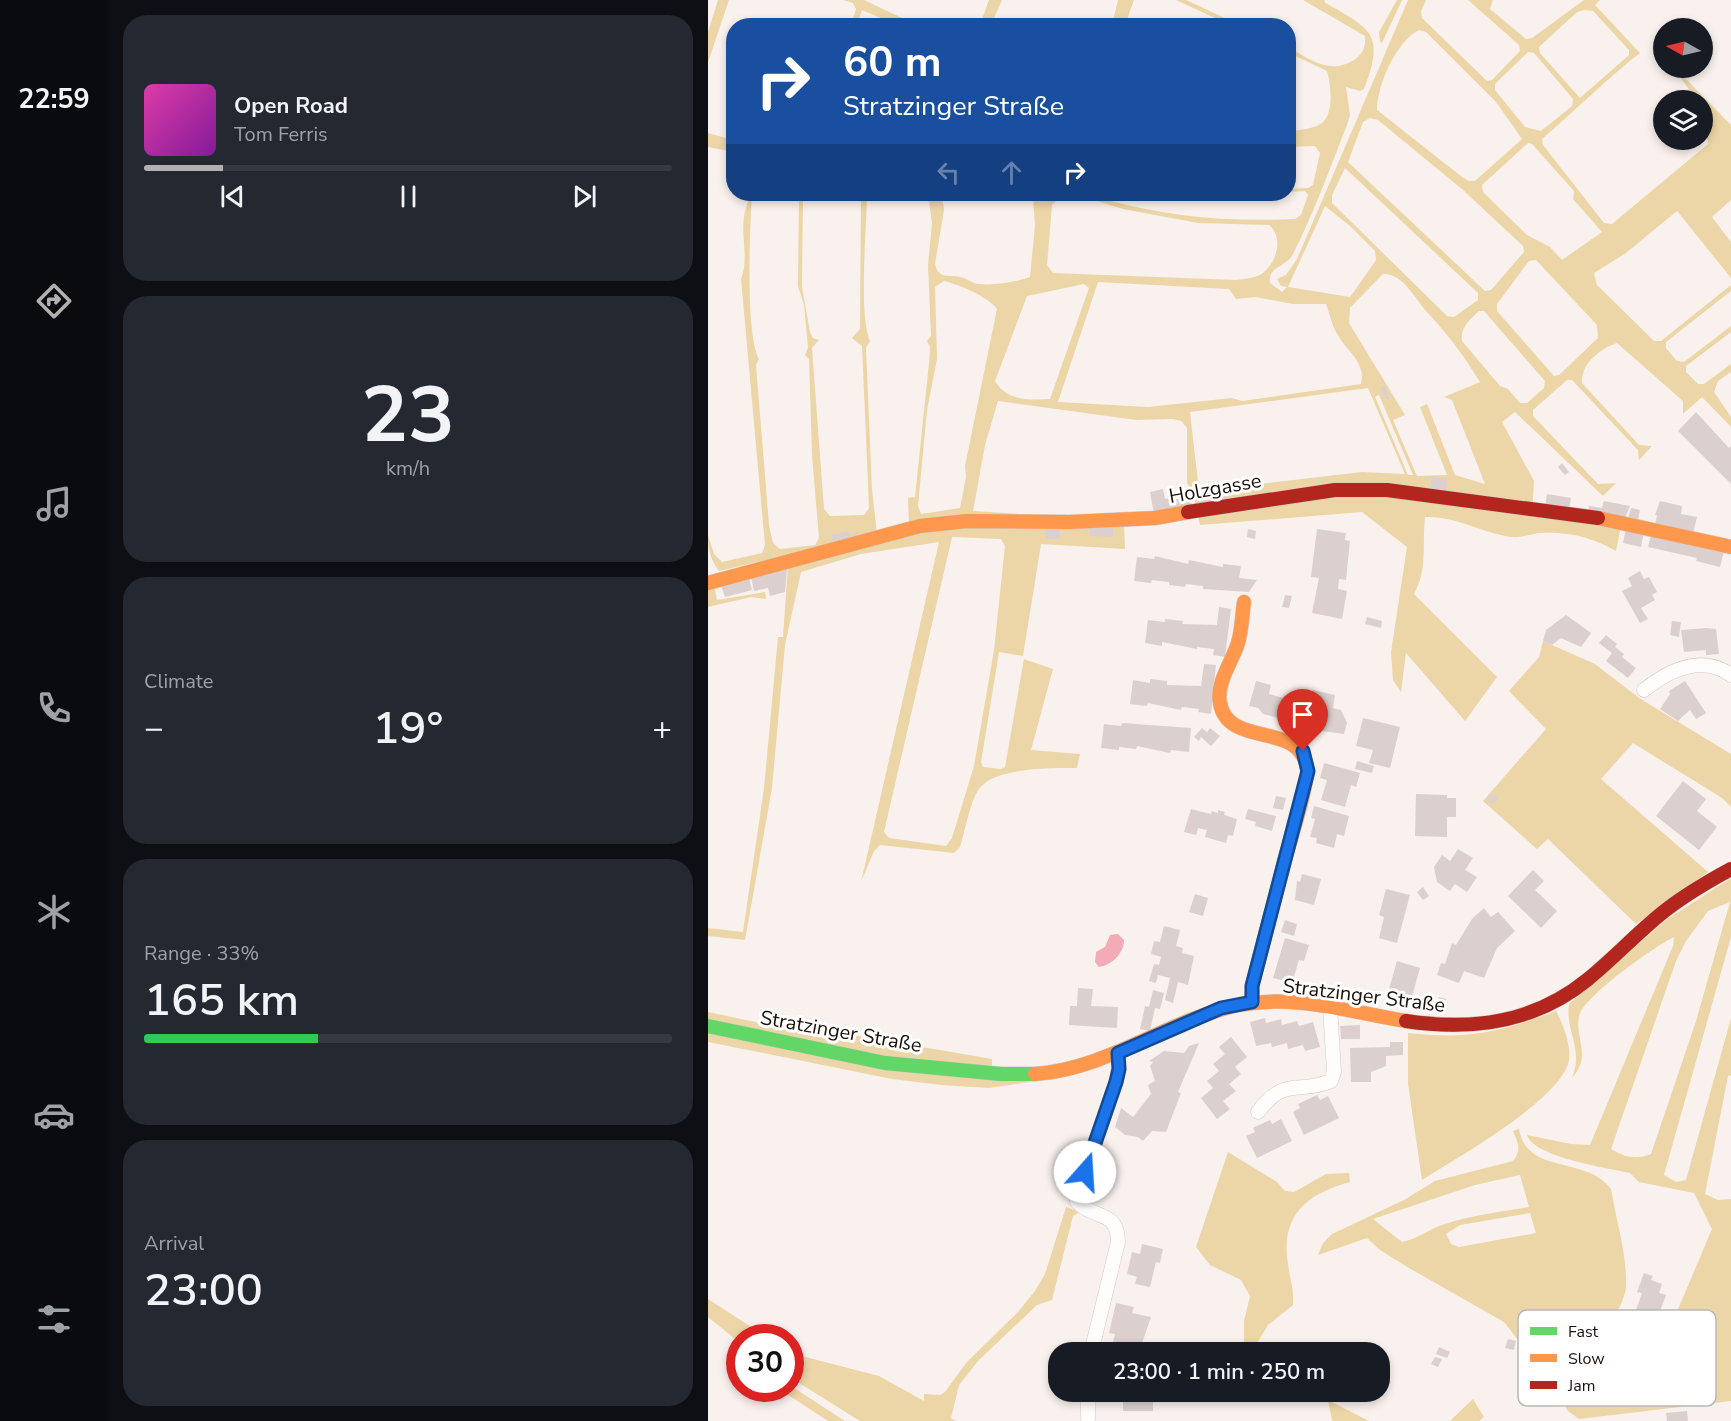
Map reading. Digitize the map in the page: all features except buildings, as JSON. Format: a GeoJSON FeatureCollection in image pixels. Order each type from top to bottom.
{"type":"FeatureCollection","features":[{"type":"Feature","properties":{"kind":"street","name":"Holzgasse"},"geometry":{"type":"LineString","coordinates":[[708,584],[920,526],[967,521],[1069,522],[1155,518],[1282,496],[1335,490],[1387,490],[1604,519],[1731,547]]}},
{"type":"Feature","properties":{"kind":"street"},"geometry":{"type":"LineString","coordinates":[[1244,602],[1239,641],[1221,688],[1220,705],[1225,718],[1236,727],[1296,745],[1307,759],[1308,771],[1252,986],[1252,1002]]}},
{"type":"Feature","properties":{"kind":"street"},"geometry":{"type":"LineString","coordinates":[[1644,690],[1677,668],[1711,667],[1731,675]]}},
{"type":"Feature","properties":{"kind":"street","name":"Stratzinger Straße"},"geometry":{"type":"LineString","coordinates":[[708,1026],[885,1063],[1030,1075],[1064,1070],[1118,1053],[1221,1008],[1252,1002],[1330,1007],[1410,1024],[1440,1027],[1479,1024],[1531,1013],[1558,1000],[1583,983],[1661,914],[1692,891],[1731,869]]}},
{"type":"Feature","properties":{"kind":"street"},"geometry":{"type":"LineString","coordinates":[[1258,1112],[1271,1095],[1295,1086],[1316,1087],[1331,1081],[1334,1072],[1330,1007]]}},
{"type":"Feature","properties":{"kind":"street"},"geometry":{"type":"LineString","coordinates":[[1093,1342],[1118,1242],[1118,1228],[1110,1219],[1082,1208],[1077,1203],[1077,1194],[1116,1082],[1119,1069],[1118,1053]]}},
{"type":"Feature","properties":{"kind":"street"},"geometry":{"type":"LineString","coordinates":[[1088,1402],[1088,1418]]}},
{"type":"Feature","properties":{"kind":"shaded area"},"geometry":{"type":"Polygon","coordinates":[[[718,0],[729,0],[708,62],[708,32],[718,0]]]}},
{"type":"Feature","properties":{"kind":"shaded area"},"geometry":{"type":"Polygon","coordinates":[[[843,0],[864,0],[902,18],[880,18],[862,10],[859,18],[853,18],[856,9],[853,3],[843,0]]]}},
{"type":"Feature","properties":{"kind":"shaded area"},"geometry":{"type":"Polygon","coordinates":[[[989,0],[1002,0],[994,18],[983,18],[989,0]]]}},
{"type":"Feature","properties":{"kind":"shaded area"},"geometry":{"type":"Polygon","coordinates":[[[1118,0],[1134,0],[1128,18],[1114,18],[1118,0]]]}},
{"type":"Feature","properties":{"kind":"shaded area"},"geometry":{"type":"Polygon","coordinates":[[[1176,0],[1186,0],[1225,18],[1215,18],[1176,0]]]}},
{"type":"Feature","properties":{"kind":"shaded area"},"geometry":{"type":"Polygon","coordinates":[[[1303,0],[1325,0],[1324,2],[1363,26],[1370,34],[1374,55],[1364,89],[1360,91],[1346,87],[1350,115],[1322,190],[1293,254],[1270,277],[1270,283],[1282,292],[1287,287],[1281,286],[1277,279],[1286,275],[1297,259],[1408,0],[1426,0],[1421,11],[1422,18],[1487,81],[1492,80],[1520,51],[1519,45],[1468,0],[1493,0],[1490,9],[1526,39],[1532,38],[1584,0],[1600,0],[1595,5],[1640,53],[1542,139],[1543,145],[1604,223],[1612,224],[1701,150],[1713,150],[1713,107],[1731,125],[1731,200],[1712,217],[1731,242],[1731,278],[1677,211],[1626,253],[1594,273],[1597,285],[1654,341],[1661,341],[1731,285],[1731,291],[1666,342],[1666,348],[1677,361],[1684,362],[1731,326],[1731,332],[1686,366],[1686,372],[1698,384],[1704,384],[1731,364],[1731,372],[1718,381],[1714,392],[1731,417],[1731,427],[1702,397],[1683,414],[1683,401],[1617,343],[1604,349],[1588,363],[1582,383],[1639,445],[1652,446],[1639,460],[1638,450],[1572,380],[1567,380],[1533,410],[1533,416],[1598,484],[1616,483],[1603,496],[1515,412],[1502,422],[1534,481],[1532,516],[1621,526],[1616,551],[1598,542],[1570,534],[1540,533],[1512,537],[1447,519],[1425,517],[1423,566],[1414,594],[1497,677],[1465,721],[1406,653],[1401,692],[1393,680],[1391,652],[1407,547],[1362,512],[1200,525],[1193,492],[1187,483],[1187,428],[1181,421],[1173,419],[1136,420],[998,401],[985,445],[973,511],[1068,517],[909,526],[908,498],[915,497],[929,363],[930,347],[927,341],[931,336],[928,265],[932,223],[929,201],[943,201],[944,210],[935,264],[937,269],[942,274],[961,277],[974,283],[1002,283],[1030,277],[1035,225],[1033,201],[1056,201],[1052,205],[1047,265],[1053,273],[1236,280],[1260,275],[1270,265],[1276,251],[1277,237],[1269,225],[1198,223],[1123,209],[1097,201],[1112,201],[1199,217],[1246,220],[1295,219],[1301,215],[1308,195],[1305,191],[1296,192],[1296,189],[1308,188],[1313,185],[1320,153],[1315,146],[1296,147],[1296,131],[1322,123],[1326,119],[1330,106],[1330,83],[1327,71],[1296,56],[1296,52],[1328,66],[1345,64],[1362,53],[1365,36],[1303,0]],[[1593,11],[1577,12],[1539,47],[1540,53],[1580,98],[1629,55],[1629,50],[1593,11]],[[1419,30],[1411,36],[1389,65],[1380,89],[1377,110],[1462,177],[1475,181],[1522,139],[1496,102],[1426,32],[1419,30]],[[1528,52],[1495,84],[1495,90],[1525,127],[1541,131],[1572,106],[1573,99],[1534,53],[1528,52]],[[1370,118],[1363,122],[1348,162],[1485,291],[1491,290],[1524,252],[1523,246],[1463,190],[1378,120],[1370,118]],[[1528,143],[1482,185],[1483,192],[1527,235],[1550,247],[1562,260],[1602,232],[1573,199],[1574,191],[1532,144],[1528,143]],[[1345,168],[1332,195],[1332,203],[1447,316],[1454,317],[1478,300],[1478,293],[1345,168]],[[1325,206],[1288,287],[1350,297],[1376,260],[1375,251],[1350,226],[1325,206]],[[1536,260],[1529,261],[1497,304],[1497,311],[1554,376],[1559,375],[1598,338],[1597,325],[1536,260]],[[1383,274],[1350,308],[1349,323],[1405,415],[1393,420],[1417,476],[1447,475],[1420,407],[1427,404],[1455,475],[1485,484],[1452,400],[1444,397],[1480,382],[1442,329],[1403,282],[1390,275],[1383,274]],[[944,281],[935,287],[937,359],[927,410],[918,506],[921,514],[960,508],[966,477],[965,466],[997,309],[993,304],[965,288],[944,281]],[[1098,282],[1058,402],[1148,407],[1232,398],[1242,401],[1361,384],[1362,376],[1359,364],[1336,332],[1326,304],[1293,304],[1255,297],[1236,299],[1229,289],[1098,282]],[[1084,284],[1027,296],[995,381],[1000,388],[1012,396],[1050,399],[1089,288],[1084,284]],[[1479,311],[1469,321],[1464,328],[1462,341],[1500,386],[1508,389],[1520,403],[1527,403],[1544,388],[1545,381],[1484,311],[1479,311]],[[1368,388],[1190,412],[1199,491],[1362,472],[1405,474],[1368,388]],[[1379,395],[1375,397],[1408,475],[1413,475],[1379,395]]]}},
{"type":"Feature","properties":{"kind":"shaded area"},"geometry":{"type":"Polygon","coordinates":[[[1397,0],[1402,0],[1382,43],[1379,32],[1397,0]]]}},
{"type":"Feature","properties":{"kind":"shaded area"},"geometry":{"type":"Polygon","coordinates":[[[1681,78],[1685,78],[1697,90],[1690,90],[1681,78]]]}},
{"type":"Feature","properties":{"kind":"shaded area"},"geometry":{"type":"Polygon","coordinates":[[[708,133],[726,138],[726,151],[708,147],[708,133]]]}},
{"type":"Feature","properties":{"kind":"shaded area"},"geometry":{"type":"Polygon","coordinates":[[[748,201],[752,201],[750,304],[755,346],[759,359],[756,365],[769,525],[773,543],[780,549],[815,545],[819,538],[812,455],[809,359],[805,355],[808,348],[804,305],[798,286],[799,201],[803,201],[802,287],[810,332],[813,338],[819,340],[812,348],[824,509],[830,516],[864,515],[869,508],[862,346],[852,338],[860,329],[861,201],[867,201],[864,311],[870,341],[866,348],[872,489],[877,534],[719,571],[710,554],[708,535],[714,554],[722,562],[762,553],[765,545],[741,279],[745,256],[744,214],[748,201]]]}},
{"type":"Feature","properties":{"kind":"shaded area"},"geometry":{"type":"Polygon","coordinates":[[[1124,523],[1125,549],[1041,544],[1023,656],[999,652],[981,762],[983,767],[1001,769],[1005,767],[1024,659],[1053,669],[1031,750],[1080,754],[1077,768],[1025,770],[998,776],[987,782],[976,794],[960,847],[954,853],[880,845],[874,851],[861,882],[939,542],[861,554],[801,572],[785,645],[772,788],[745,940],[708,936],[708,928],[743,932],[764,788],[778,637],[783,637],[788,565],[921,529],[1124,523]],[[952,537],[884,832],[889,838],[946,846],[952,838],[974,766],[994,650],[1005,546],[1001,539],[952,537]]]}},
{"type":"Feature","properties":{"kind":"shaded area"},"geometry":{"type":"Polygon","coordinates":[[[714,585],[717,600],[765,592],[766,599],[751,597],[708,607],[708,587],[714,585]]]}},
{"type":"Feature","properties":{"kind":"shaded area"},"geometry":{"type":"Polygon","coordinates":[[[1543,641],[1595,664],[1639,698],[1731,754],[1731,807],[1722,798],[1633,743],[1601,779],[1708,872],[1636,924],[1548,839],[1537,849],[1483,801],[1546,729],[1509,691],[1539,657],[1543,641]]]}},
{"type":"Feature","properties":{"kind":"shaded area"},"geometry":{"type":"Polygon","coordinates":[[[1731,878],[1731,937],[1664,1175],[1676,1182],[1686,1180],[1731,1018],[1731,1075],[1728,1076],[1705,1194],[1718,1200],[1731,1199],[1731,1401],[1716,1403],[1716,1310],[1678,1310],[1712,1229],[1694,1193],[1639,1182],[1630,1173],[1589,1165],[1556,1155],[1532,1143],[1527,1135],[1571,1144],[1590,1145],[1673,946],[1674,937],[1621,973],[1583,1008],[1578,1025],[1581,1062],[1572,1078],[1576,1058],[1569,1023],[1569,1004],[1666,920],[1731,878]],[[1730,902],[1708,911],[1686,941],[1676,961],[1611,1149],[1630,1157],[1651,1154],[1696,1021],[1730,902]]]}},
{"type":"Feature","properties":{"kind":"shaded area"},"geometry":{"type":"Polygon","coordinates":[[[1118,934],[1124,940],[1120,954],[1108,964],[1099,967],[1095,962],[1096,952],[1105,947],[1110,935],[1118,934]]]}},
{"type":"Feature","properties":{"kind":"shaded area"},"geometry":{"type":"Polygon","coordinates":[[[1556,1011],[1564,1029],[1569,1052],[1568,1064],[1559,1079],[1526,1112],[1422,1180],[1408,1084],[1408,1033],[1467,1035],[1501,1029],[1556,1011]]]}},
{"type":"Feature","properties":{"kind":"shaded area"},"geometry":{"type":"Polygon","coordinates":[[[708,1012],[826,1037],[829,1031],[992,1059],[992,1066],[886,1057],[708,1019],[708,1012]]]}},
{"type":"Feature","properties":{"kind":"shaded area"},"geometry":{"type":"Polygon","coordinates":[[[708,1033],[1030,1082],[989,1088],[892,1079],[708,1042],[708,1033]]]}},
{"type":"Feature","properties":{"kind":"shaded area"},"geometry":{"type":"Polygon","coordinates":[[[1519,1129],[1524,1144],[1533,1153],[1545,1160],[1588,1172],[1611,1189],[1623,1247],[1626,1270],[1625,1294],[1618,1310],[1518,1310],[1518,1340],[1504,1322],[1409,1268],[1380,1250],[1367,1238],[1318,1255],[1323,1243],[1332,1234],[1404,1200],[1435,1181],[1513,1161],[1518,1150],[1518,1143],[1513,1131],[1519,1129]],[[1520,1175],[1475,1185],[1373,1219],[1402,1242],[1455,1221],[1529,1207],[1520,1175]],[[1530,1213],[1460,1225],[1446,1234],[1451,1244],[1459,1247],[1536,1233],[1530,1213]]]}},
{"type":"Feature","properties":{"kind":"shaded area"},"geometry":{"type":"Polygon","coordinates":[[[1228,1152],[1277,1182],[1285,1191],[1294,1192],[1326,1174],[1349,1173],[1350,1182],[1309,1200],[1293,1220],[1288,1232],[1287,1247],[1293,1305],[1268,1325],[1258,1342],[1244,1342],[1244,1321],[1250,1296],[1241,1280],[1210,1265],[1196,1247],[1228,1152]]]}},
{"type":"Feature","properties":{"kind":"shaded area"},"geometry":{"type":"Polygon","coordinates":[[[1066,1207],[1080,1212],[1073,1216],[1052,1300],[1037,1305],[978,1361],[959,1385],[951,1418],[955,1421],[860,1421],[804,1386],[804,1357],[879,1376],[924,1401],[924,1394],[940,1395],[945,1392],[966,1363],[1018,1312],[1045,1274],[1066,1207]]]}},
{"type":"Feature","properties":{"kind":"shaded area"},"geometry":{"type":"Polygon","coordinates":[[[708,1299],[747,1324],[726,1324],[726,1332],[708,1317],[708,1299]]]}},
{"type":"Feature","properties":{"kind":"shaded area"},"geometry":{"type":"Polygon","coordinates":[[[804,1394],[845,1421],[828,1421],[799,1402],[804,1402],[804,1394]]]}},
{"type":"Feature","properties":{"kind":"shaded area"},"geometry":{"type":"Polygon","coordinates":[[[1473,1399],[1484,1417],[1479,1421],[1450,1421],[1473,1399]]]}},
{"type":"Feature","properties":{"kind":"shaded area"},"geometry":{"type":"Polygon","coordinates":[[[1328,1402],[1369,1421],[1332,1421],[1328,1402]]]}},
{"type":"Feature","properties":{"kind":"shaded area"},"geometry":{"type":"Polygon","coordinates":[[[1565,1406],[1689,1406],[1579,1419],[1568,1411],[1565,1406]]]}},
{"type":"Feature","properties":{"kind":"traffic: fast"},"geometry":{"type":"LineString","coordinates":[[1252,1002],[1252,986],[1284,862]]}},
{"type":"Feature","properties":{"kind":"traffic: fast"},"geometry":{"type":"LineString","coordinates":[[708,1026],[885,1063],[1001,1074],[1035,1074]]}},
{"type":"Feature","properties":{"kind":"traffic: slow"},"geometry":{"type":"LineString","coordinates":[[708,583],[920,526],[967,521],[1069,522],[1155,518],[1188,512]]}},
{"type":"Feature","properties":{"kind":"traffic: slow"},"geometry":{"type":"LineString","coordinates":[[1598,518],[1731,547]]}},
{"type":"Feature","properties":{"kind":"traffic: slow"},"geometry":{"type":"LineString","coordinates":[[1244,602],[1239,638],[1220,688],[1220,703],[1226,717],[1236,726],[1292,744],[1302,754],[1307,776],[1284,862]]}},
{"type":"Feature","properties":{"kind":"traffic: slow"},"geometry":{"type":"LineString","coordinates":[[1035,1074],[1087,1064],[1209,1013],[1234,1006],[1255,1003],[1299,1003],[1406,1021]]}},
{"type":"Feature","properties":{"kind":"traffic: jam"},"geometry":{"type":"LineString","coordinates":[[1188,512],[1335,490],[1387,490],[1598,518]]}},
{"type":"Feature","properties":{"kind":"traffic: jam"},"geometry":{"type":"LineString","coordinates":[[1406,1021],[1431,1024],[1478,1024],[1524,1015],[1546,1006],[1567,995],[1587,980],[1670,907],[1695,889],[1731,869]]}},
{"type":"Feature","properties":{"kind":"route"},"geometry":{"type":"LineString","coordinates":[[1085,1172],[1116,1082],[1119,1069],[1118,1053],[1221,1008],[1252,1002],[1252,986],[1308,771],[1307,759],[1303,751]]}}]}
